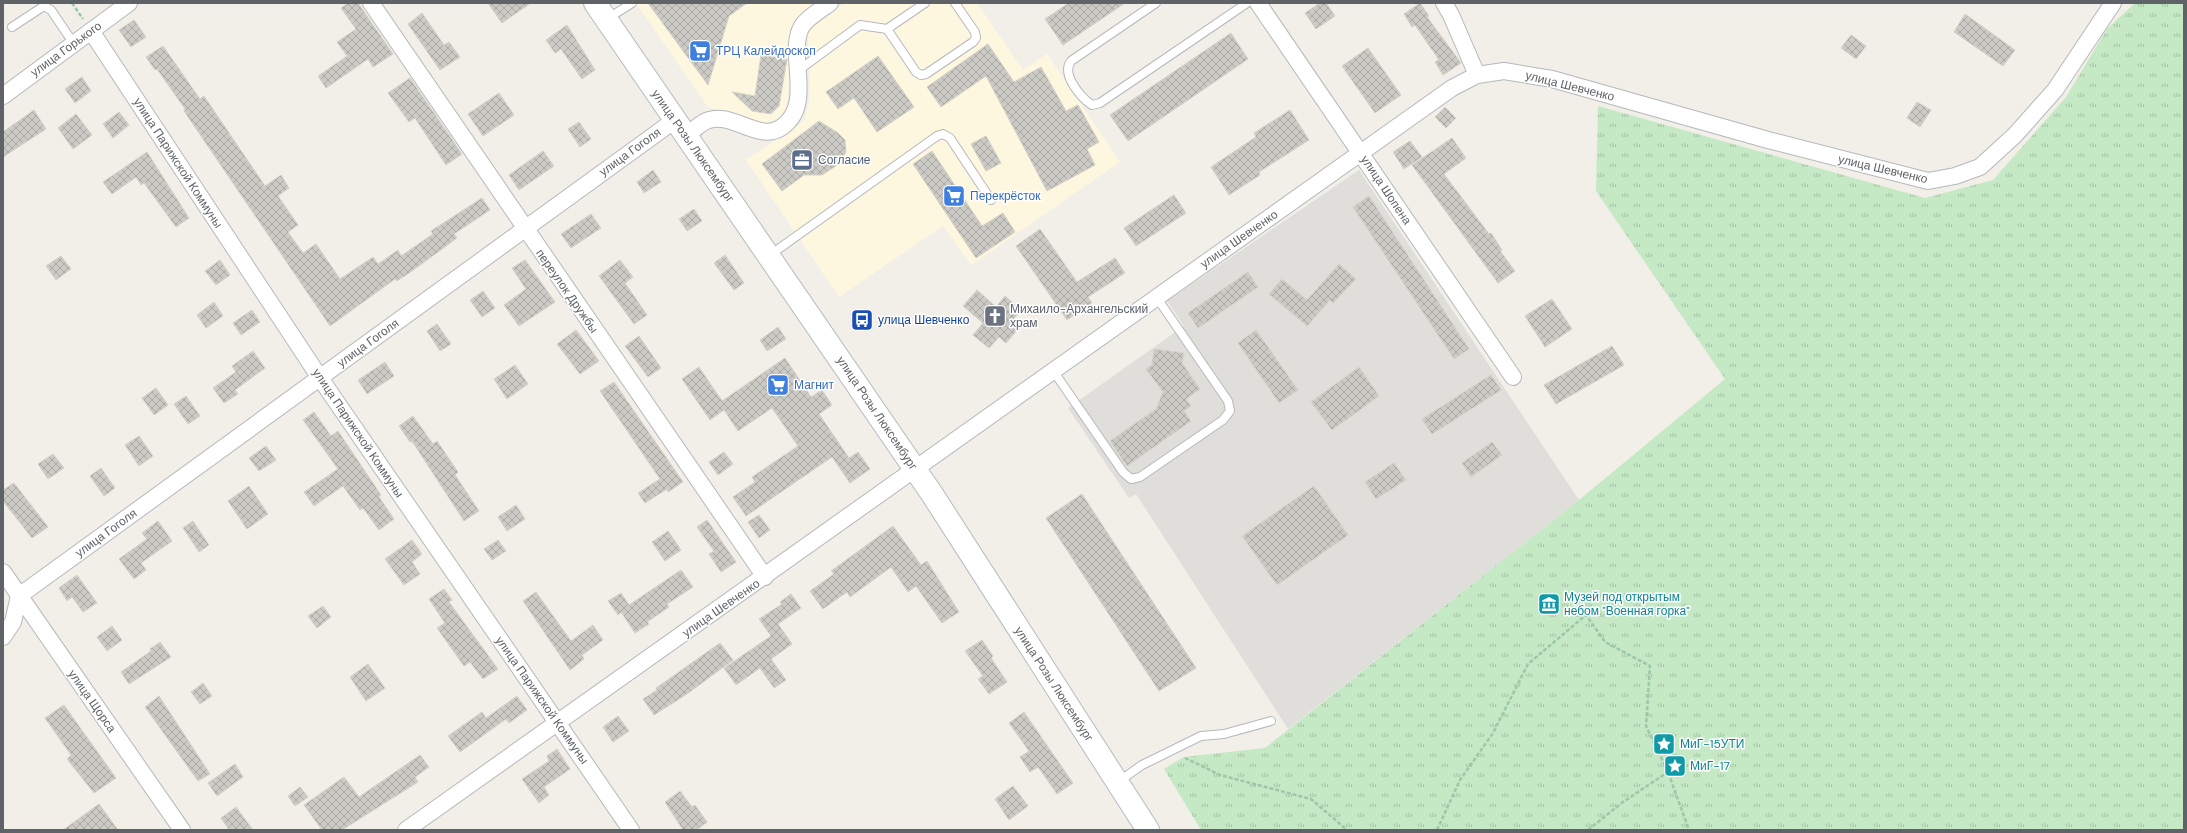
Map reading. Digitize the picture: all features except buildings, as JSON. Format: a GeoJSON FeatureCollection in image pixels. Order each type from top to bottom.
{"type":"FeatureCollection","features":[{"type":"Feature","properties":{"kind":"main road","name":"улица Розы Люксембург"},"geometry":{"type":"LineString","coordinates":[[601,11],[916,470],[1148,830]]}},
{"type":"Feature","properties":{"kind":"street","name":"улица Горького"},"geometry":{"type":"LineString","coordinates":[[3,96],[129,3]]}},
{"type":"Feature","properties":{"kind":"street","name":"переулок Дружбы"},"geometry":{"type":"LineString","coordinates":[[371,3],[524,229],[765,577]]}},
{"type":"Feature","properties":{"kind":"street","name":"улица Гоголя"},"geometry":{"type":"LineString","coordinates":[[19,596],[524,229],[681,128],[708,120],[726,119],[755,129],[769,131],[782,128],[794,115],[799,92],[798,38],[802,27],[809,18],[830,3]]}},
{"type":"Feature","properties":{"kind":"street","name":"улица Шопена"},"geometry":{"type":"LineString","coordinates":[[1258,3],[1513,377]]}},
{"type":"Feature","properties":{"kind":"street"},"geometry":{"type":"LineString","coordinates":[[1444,3],[1451,15],[1476,75]]}},
{"type":"Feature","properties":{"kind":"street","name":"улица Шевченко"},"geometry":{"type":"LineString","coordinates":[[406,830],[916,470],[1452,88],[1476,75],[1504,70],[1552,79],[1768,140],[1928,181],[1955,176],[1980,167],[2015,135],[2055,90],[2113,3]]}},
{"type":"Feature","properties":{"kind":"street","name":"улица Парижской Коммуны"},"geometry":{"type":"LineString","coordinates":[[91,31],[320,378],[631,830]]}},
{"type":"Feature","properties":{"kind":"street","name":"улица Щорса"},"geometry":{"type":"LineString","coordinates":[[3,572],[182,830]]}},
{"type":"Feature","properties":{"kind":"street"},"geometry":{"type":"LineString","coordinates":[[3,637],[13,622],[19,596]]}},
{"type":"Feature","properties":{"kind":"lane"},"geometry":{"type":"LineString","coordinates":[[601,11],[632,3]]}},
{"type":"Feature","properties":{"kind":"lane"},"geometry":{"type":"LineString","coordinates":[[799,70],[860,26],[887,29],[925,3]]}},
{"type":"Feature","properties":{"kind":"lane"},"geometry":{"type":"LineString","coordinates":[[887,29],[916,72],[921,75],[926,74],[973,42],[976,38],[975,32],[955,3]]}},
{"type":"Feature","properties":{"kind":"lane"},"geometry":{"type":"LineString","coordinates":[[1156,3],[1072,60],[1068,65],[1067,74],[1086,101],[1092,105],[1100,103],[1247,3]]}},
{"type":"Feature","properties":{"kind":"lane"},"geometry":{"type":"LineString","coordinates":[[12,27],[44,6],[51,10],[74,44]]}},
{"type":"Feature","properties":{"kind":"lane"},"geometry":{"type":"LineString","coordinates":[[769,255],[937,136],[943,134],[950,138],[991,200]]}},
{"type":"Feature","properties":{"kind":"lane"},"geometry":{"type":"LineString","coordinates":[[1054,372],[1123,472],[1131,479],[1140,477],[1223,420],[1230,411],[1228,401],[1157,298]]}},
{"type":"Feature","properties":{"kind":"lane"},"geometry":{"type":"LineString","coordinates":[[1117,782],[1142,765],[1201,736],[1224,734],[1271,722]]}},
{"type":"Feature","properties":{"kind":"path"},"geometry":{"type":"LineString","coordinates":[[1437,830],[1460,780],[1493,733],[1528,664],[1586,615],[1605,642],[1650,666],[1646,726],[1668,772],[1689,830]]}},
{"type":"Feature","properties":{"kind":"path"},"geometry":{"type":"LineString","coordinates":[[1170,750],[1220,775],[1311,799],[1347,830]]}},
{"type":"Feature","properties":{"kind":"path"},"geometry":{"type":"LineString","coordinates":[[1588,830],[1623,802],[1668,772]]}},
{"type":"Feature","properties":{"kind":"shaded area"},"geometry":{"type":"Polygon","coordinates":[[[636,3],[816,3],[799,16],[794,27],[791,71],[786,110],[779,118],[768,123],[752,121],[708,107],[636,3]]]}},
{"type":"Feature","properties":{"kind":"shaded area"},"geometry":{"type":"Polygon","coordinates":[[[845,3],[977,3],[1023,70],[1047,54],[1120,162],[971,265],[943,226],[839,297],[746,160],[805,120],[809,101],[810,66],[807,30],[845,3]]]}},
{"type":"Feature","properties":{"kind":"shaded area"},"geometry":{"type":"Polygon","coordinates":[[[1359,170],[1579,500],[1288,729],[1136,494],[1129,498],[1068,408],[1184,326],[1167,301],[1359,170]]]}},
{"type":"Feature","properties":{"kind":"green space"},"geometry":{"type":"Polygon","coordinates":[[[2135,3],[2184,3],[2184,830],[1201,830],[1164,769],[1184,757],[1265,748],[1579,500],[1725,379],[1596,191],[1598,106],[1925,198],[1993,180],[2066,97],[2107,29],[2135,3]]]}},
{"type":"Feature","properties":{"kind":"place","name":"ТРЦ Калейдоскоп"},"geometry":{"type":"Point","coordinates":[700,51]}},
{"type":"Feature","properties":{"kind":"place","name":"Согласие"},"geometry":{"type":"Point","coordinates":[802,160]}},
{"type":"Feature","properties":{"kind":"place","name":"Перекрёсток"},"geometry":{"type":"Point","coordinates":[954,196]}},
{"type":"Feature","properties":{"kind":"place","name":"Михаило-Архангельский храм"},"geometry":{"type":"Point","coordinates":[995,316]}},
{"type":"Feature","properties":{"kind":"place","name":"улица Шевченко"},"geometry":{"type":"Point","coordinates":[862,320]}},
{"type":"Feature","properties":{"kind":"place","name":"Магнит"},"geometry":{"type":"Point","coordinates":[778,385]}},
{"type":"Feature","properties":{"kind":"place","name":"Музей под открытым небом \"Военная горка\""},"geometry":{"type":"Point","coordinates":[1549,604]}},
{"type":"Feature","properties":{"kind":"place","name":"МиГ-15УТИ"},"geometry":{"type":"Point","coordinates":[1664,744]}},
{"type":"Feature","properties":{"kind":"place","name":"МиГ-17"},"geometry":{"type":"Point","coordinates":[1675,766]}}]}
